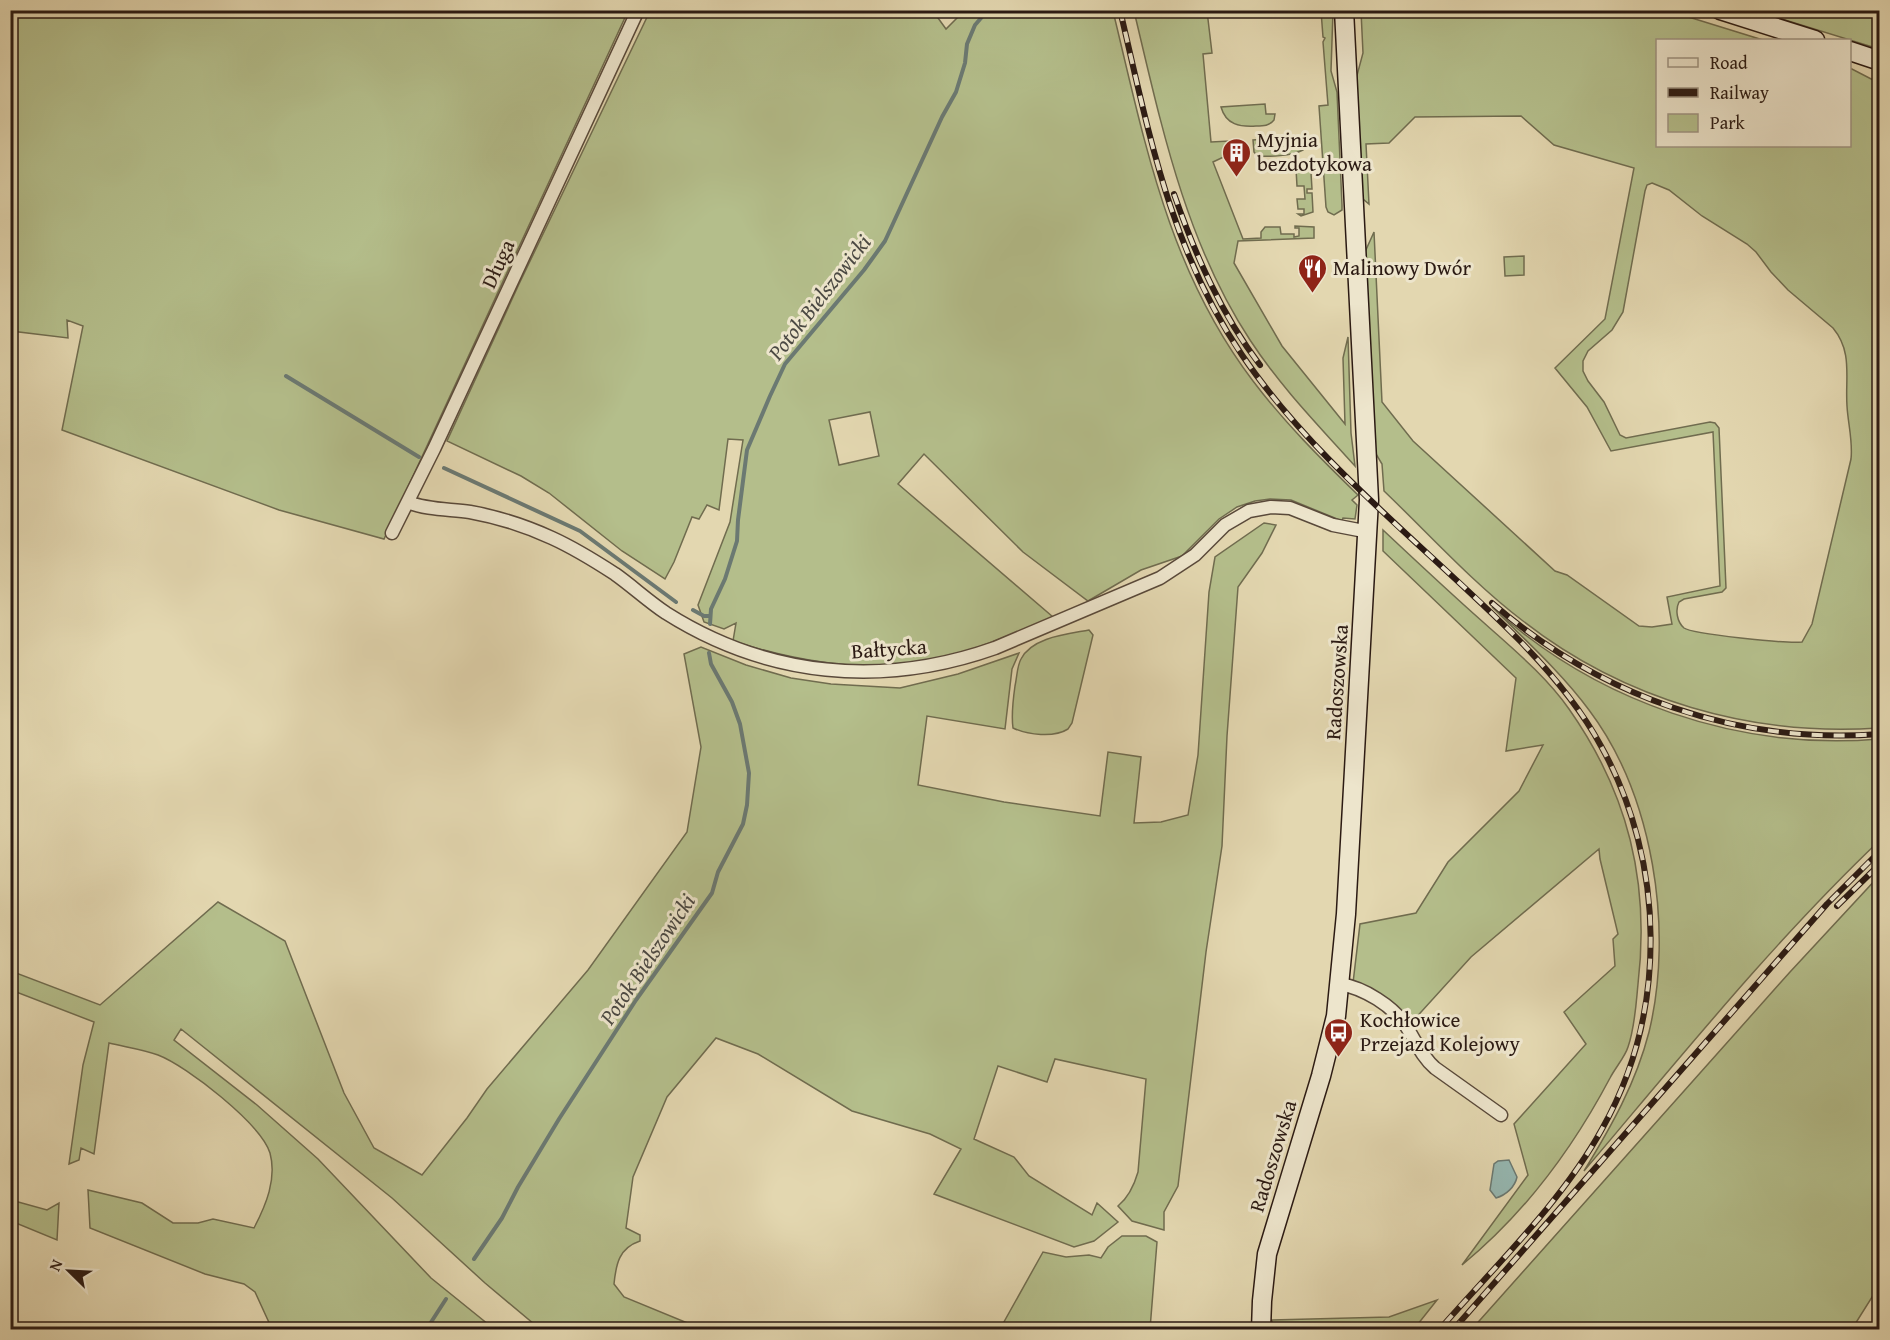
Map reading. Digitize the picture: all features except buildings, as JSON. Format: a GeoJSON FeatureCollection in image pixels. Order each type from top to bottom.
{"type":"FeatureCollection","features":[{"type":"Feature","properties":{"kind":"street","name":"Długa"},"geometry":{"type":"LineString","coordinates":[[392,533],[638,10]]}},
{"type":"Feature","properties":{"kind":"street"},"geometry":{"type":"LineString","coordinates":[[1720,10],[1812,39]]}},
{"type":"Feature","properties":{"kind":"street","name":"Radoszowska"},"geometry":{"type":"LineString","coordinates":[[1261,1329],[1267,1254],[1327,1056],[1340,984],[1369,532],[1346,16]]}},
{"type":"Feature","properties":{"kind":"street"},"geometry":{"type":"LineString","coordinates":[[1851,51],[1880,61]]}},
{"type":"Feature","properties":{"kind":"street","name":"Bałtycka"},"geometry":{"type":"LineString","coordinates":[[408,502],[432,508],[472,513],[531,529],[589,558],[664,611],[711,639],[781,663],[839,672],[878,672],[932,666],[995,648],[1167,575],[1195,555],[1225,525],[1250,511],[1271,507],[1290,508],[1333,525],[1369,532]]}},
{"type":"Feature","properties":{"kind":"street"},"geometry":{"type":"LineString","coordinates":[[1340,984],[1359,990],[1387,1007],[1404,1023],[1434,1068],[1501,1115]]}},
{"type":"Feature","properties":{"kind":"green space"},"geometry":{"type":"Polygon","coordinates":[[[1666,10],[1760,39],[1656,39],[1656,147],[1851,147],[1851,69],[1879,83],[1879,728],[1831,729],[1784,726],[1737,719],[1691,708],[1647,692],[1603,672],[1562,649],[1523,621],[1469,575],[1384,491],[1382,464],[1373,449],[1365,252],[1374,232],[1382,402],[1413,441],[1555,571],[1567,575],[1639,626],[1672,624],[1667,597],[1720,586],[1713,432],[1611,451],[1587,407],[1555,368],[1605,319],[1634,168],[1554,145],[1521,116],[1415,117],[1389,143],[1366,144],[1369,204],[1363,199],[1361,192],[1356,79],[1363,53],[1361,11],[1666,10]],[[1652,183],[1647,185],[1623,312],[1612,330],[1588,351],[1583,361],[1583,371],[1604,402],[1620,435],[1626,438],[1710,422],[1715,423],[1719,428],[1726,588],[1722,592],[1679,602],[1677,616],[1684,628],[1721,636],[1802,642],[1812,624],[1851,459],[1846,356],[1833,328],[1788,290],[1756,252],[1702,216],[1669,190],[1652,183]]]}},
{"type":"Feature","properties":{"kind":"green space"},"geometry":{"type":"Polygon","coordinates":[[[11,11],[628,11],[384,539],[279,510],[62,430],[83,326],[67,320],[68,338],[11,331],[11,11]]]}},
{"type":"Feature","properties":{"kind":"green space"},"geometry":{"type":"Polygon","coordinates":[[[650,11],[933,11],[946,29],[964,11],[1113,11],[1136,109],[1163,204],[1200,294],[1224,338],[1253,381],[1303,440],[1358,495],[1352,500],[1357,505],[1355,519],[1343,518],[1342,521],[1291,500],[1255,501],[1237,507],[1219,519],[1182,556],[1141,570],[1088,601],[1023,552],[924,454],[898,484],[1053,617],[967,651],[899,665],[843,665],[760,649],[733,641],[736,623],[724,629],[704,622],[698,605],[730,522],[743,440],[728,439],[719,510],[707,505],[699,519],[692,517],[665,579],[622,551],[549,493],[521,476],[447,441],[519,284],[650,11]],[[870,412],[829,420],[839,465],[879,456],[870,412]]]}},
{"type":"Feature","properties":{"kind":"green space"},"geometry":{"type":"Polygon","coordinates":[[[1134,11],[1207,11],[1212,53],[1203,54],[1211,142],[1230,141],[1228,155],[1213,162],[1243,239],[1261,238],[1261,232],[1265,227],[1280,227],[1281,234],[1294,234],[1294,237],[1299,236],[1299,228],[1295,226],[1314,227],[1314,238],[1238,241],[1234,263],[1282,346],[1345,424],[1343,358],[1348,337],[1351,433],[1355,466],[1300,405],[1262,357],[1227,302],[1208,263],[1165,139],[1134,11]]]}},
{"type":"Feature","properties":{"kind":"green space"},"geometry":{"type":"Polygon","coordinates":[[[1321,11],[1333,11],[1331,71],[1337,92],[1342,205],[1342,210],[1334,215],[1328,212],[1326,207],[1319,106],[1328,105],[1323,42],[1325,38],[1323,37],[1321,11]]]}},
{"type":"Feature","properties":{"kind":"green space"},"geometry":{"type":"Polygon","coordinates":[[[1756,11],[1879,11],[1879,49],[1756,11]]]}},
{"type":"Feature","properties":{"kind":"green space"},"geometry":{"type":"Polygon","coordinates":[[[1265,104],[1266,114],[1275,114],[1274,120],[1268,125],[1261,126],[1234,124],[1226,118],[1221,107],[1265,104]]]}},
{"type":"Feature","properties":{"kind":"green space"},"geometry":{"type":"Polygon","coordinates":[[[1291,137],[1303,143],[1303,150],[1293,154],[1274,156],[1257,156],[1254,152],[1253,140],[1291,137]]]}},
{"type":"Feature","properties":{"kind":"green space"},"geometry":{"type":"Polygon","coordinates":[[[1302,165],[1311,173],[1312,189],[1307,189],[1307,193],[1312,193],[1313,212],[1301,216],[1298,214],[1304,214],[1304,209],[1298,209],[1297,199],[1305,199],[1304,186],[1297,186],[1296,169],[1293,169],[1302,165]]]}},
{"type":"Feature","properties":{"kind":"green space"},"geometry":{"type":"Polygon","coordinates":[[[1524,256],[1524,275],[1505,276],[1504,257],[1524,256]]]}},
{"type":"Feature","properties":{"kind":"green space"},"geometry":{"type":"Polygon","coordinates":[[[1264,523],[1276,525],[1262,553],[1238,587],[1222,846],[1206,952],[1178,1186],[1164,1212],[1164,1230],[1132,1221],[1118,1206],[1131,1191],[1138,1172],[1146,1079],[1055,1059],[1047,1082],[998,1066],[974,1139],[1014,1157],[1029,1176],[1092,1215],[1097,1203],[1118,1222],[1094,1241],[1074,1247],[934,1194],[961,1149],[930,1134],[852,1111],[758,1054],[716,1038],[667,1097],[633,1177],[626,1228],[640,1235],[640,1241],[623,1252],[616,1270],[614,1284],[624,1297],[702,1329],[540,1329],[485,1283],[392,1198],[181,1029],[174,1040],[257,1105],[318,1159],[431,1278],[494,1329],[272,1329],[255,1292],[244,1284],[205,1274],[90,1228],[88,1190],[142,1203],[173,1223],[198,1223],[213,1219],[254,1228],[263,1210],[271,1182],[270,1153],[253,1127],[204,1083],[158,1055],[109,1043],[94,1154],[81,1148],[79,1160],[69,1164],[83,1065],[94,1022],[11,990],[11,971],[100,1005],[218,902],[285,941],[344,1093],[374,1148],[422,1175],[487,1089],[588,970],[687,832],[701,747],[684,654],[701,647],[746,665],[791,678],[831,684],[900,688],[958,674],[1019,653],[1012,669],[1005,729],[927,716],[918,785],[1004,802],[1100,816],[1108,752],[1141,757],[1134,823],[1161,822],[1188,815],[1198,755],[1209,592],[1215,557],[1264,523]]]}},
{"type":"Feature","properties":{"kind":"green space"},"geometry":{"type":"Polygon","coordinates":[[[1383,530],[1529,663],[1569,709],[1606,773],[1620,806],[1637,874],[1641,910],[1641,946],[1635,1016],[1627,1051],[1580,1130],[1545,1179],[1506,1225],[1462,1265],[1528,1175],[1514,1124],[1586,1044],[1564,1012],[1615,966],[1613,939],[1618,934],[1599,849],[1471,957],[1412,1022],[1386,998],[1353,983],[1360,924],[1416,913],[1448,862],[1519,791],[1543,745],[1506,751],[1516,678],[1383,551],[1383,530]]]}},
{"type":"Feature","properties":{"kind":"green space"},"geometry":{"type":"Polygon","coordinates":[[[1492,607],[1533,640],[1577,669],[1623,694],[1672,713],[1722,728],[1774,737],[1826,741],[1879,739],[1879,841],[1764,960],[1584,1171],[1622,1104],[1644,1051],[1649,1032],[1656,992],[1659,950],[1658,907],[1652,864],[1643,822],[1629,782],[1611,744],[1589,710],[1567,683],[1492,607]]]}},
{"type":"Feature","properties":{"kind":"green space"},"geometry":{"type":"Polygon","coordinates":[[[1089,630],[1093,635],[1072,723],[1068,729],[1056,734],[1041,734],[1013,728],[1017,672],[1026,652],[1042,641],[1089,630]]]}},
{"type":"Feature","properties":{"kind":"green space"},"geometry":{"type":"Polygon","coordinates":[[[1879,876],[1879,1286],[1852,1329],[1472,1329],[1790,972],[1879,876]]]}},
{"type":"Feature","properties":{"kind":"green space"},"geometry":{"type":"Polygon","coordinates":[[[11,1200],[47,1210],[59,1203],[57,1240],[11,1221],[11,1200]]]}},
{"type":"Feature","properties":{"kind":"green space"},"geometry":{"type":"Polygon","coordinates":[[[1122,1236],[1146,1236],[1157,1242],[1150,1329],[1000,1329],[1043,1252],[1066,1257],[1089,1255],[1101,1258],[1108,1247],[1122,1236]]]}},
{"type":"Feature","properties":{"kind":"green space"},"geometry":{"type":"Polygon","coordinates":[[[1437,1300],[1414,1329],[1273,1329],[1272,1320],[1389,1317],[1437,1300]]]}},
{"type":"Feature","properties":{"kind":"water"},"geometry":{"type":"Polygon","coordinates":[[[1509,1160],[1517,1177],[1516,1181],[1510,1190],[1496,1198],[1490,1190],[1494,1164],[1498,1161],[1509,1160]]]}},
{"type":"Feature","properties":{"kind":"waterway","name":"Potok Bielszowicki"},"geometry":{"type":"LineString","coordinates":[[710,624],[711,609],[725,579],[737,541],[747,450],[770,396],[785,364],[864,270],[885,241],[942,117],[956,92],[965,63],[967,44],[975,25],[988,10]]}},
{"type":"Feature","properties":{"kind":"waterway","name":"Potok Bielszowicki"},"geometry":{"type":"LineString","coordinates":[[286,376],[419,457]]}},
{"type":"Feature","properties":{"kind":"waterway","name":"Potok Bielszowicki"},"geometry":{"type":"LineString","coordinates":[[444,468],[580,531],[676,602]]}},
{"type":"Feature","properties":{"kind":"waterway","name":"Potok Bielszowicki"},"geometry":{"type":"LineString","coordinates":[[693,610],[704,616],[710,616]]}},
{"type":"Feature","properties":{"kind":"waterway","name":"Potok Bielszowicki"},"geometry":{"type":"LineString","coordinates":[[474,1259],[502,1218],[559,1119],[636,1000],[712,893],[718,872],[743,824],[749,773],[740,724],[732,702],[711,664],[709,653]]}},
{"type":"Feature","properties":{"kind":"waterway","name":"Potok Bielszowicki"},"geometry":{"type":"LineString","coordinates":[[426,1330],[446,1299]]}},
{"type":"Feature","properties":{"kind":"railway"},"geometry":{"type":"LineString","coordinates":[[1120,10],[1152,145],[1165,189],[1179,232],[1217,315],[1271,395],[1303,432],[1374,504],[1520,641],[1564,691],[1601,746],[1622,791],[1638,839],[1647,888],[1651,938],[1648,987],[1639,1036],[1624,1084],[1602,1129],[1567,1182],[1526,1233],[1439,1330]]}},
{"type":"Feature","properties":{"kind":"railway"},"geometry":{"type":"LineString","coordinates":[[1174,194],[1210,283],[1233,325],[1260,365]]}},
{"type":"Feature","properties":{"kind":"railway"},"geometry":{"type":"LineString","coordinates":[[1492,603],[1534,636],[1578,664],[1625,688],[1673,708],[1723,722],[1774,731],[1827,735],[1880,734]]}},
{"type":"Feature","properties":{"kind":"railway"},"geometry":{"type":"LineString","coordinates":[[1453,1330],[1827,904],[1880,851]]}},
{"type":"Feature","properties":{"kind":"railway"},"geometry":{"type":"LineString","coordinates":[[1837,906],[1880,864]]}},
{"type":"Feature","properties":{"kind":"place","name":"Myjnia bezdotykowa"},"geometry":{"type":"Point","coordinates":[1236,178]}},
{"type":"Feature","properties":{"kind":"place","name":"Malinowy Dwór"},"geometry":{"type":"Point","coordinates":[1312,294]}},
{"type":"Feature","properties":{"kind":"place","name":"Kochłowice Przejazd Kolejowy"},"geometry":{"type":"Point","coordinates":[1339,1058]}}]}
